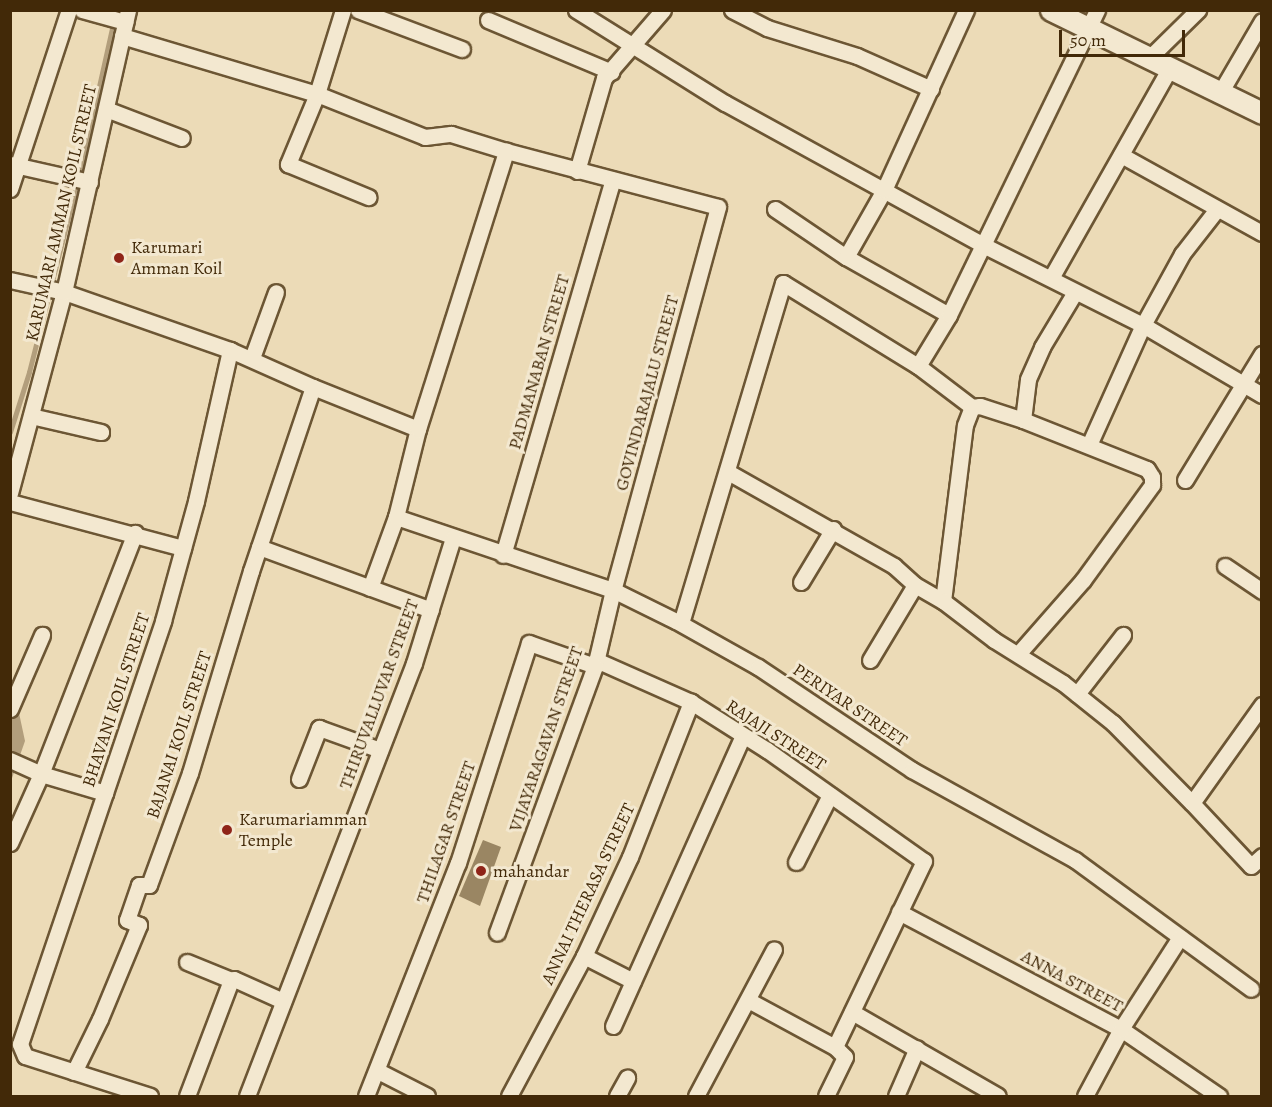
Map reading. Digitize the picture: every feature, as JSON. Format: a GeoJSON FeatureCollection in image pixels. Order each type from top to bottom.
{"type":"FeatureCollection","features":[{"type":"Feature","properties":{"kind":"main road"},"geometry":{"type":"LineString","coordinates":[[1051,10],[1092,19],[1149,58],[1262,113]]}},
{"type":"Feature","properties":{"kind":"street"},"geometry":{"type":"LineString","coordinates":[[10,189],[21,166],[69,10]]}},
{"type":"Feature","properties":{"kind":"street"},"geometry":{"type":"LineString","coordinates":[[82,10],[125,23],[317,94],[425,137],[451,134],[506,152],[613,180]]}},
{"type":"Feature","properties":{"kind":"street"},"geometry":{"type":"LineString","coordinates":[[343,10],[317,94],[288,164],[368,198]]}},
{"type":"Feature","properties":{"kind":"street"},"geometry":{"type":"LineString","coordinates":[[358,10],[462,50]]}},
{"type":"Feature","properties":{"kind":"street"},"geometry":{"type":"LineString","coordinates":[[576,10],[717,98],[983,245],[1143,325],[1262,395]]}},
{"type":"Feature","properties":{"kind":"street"},"geometry":{"type":"LineString","coordinates":[[577,171],[604,78],[612,72],[663,10]]}},
{"type":"Feature","properties":{"kind":"street"},"geometry":{"type":"LineString","coordinates":[[732,10],[767,28],[857,56],[931,89]]}},
{"type":"Feature","properties":{"kind":"street"},"geometry":{"type":"LineString","coordinates":[[846,257],[884,190],[966,10]]}},
{"type":"Feature","properties":{"kind":"street"},"geometry":{"type":"LineString","coordinates":[[1149,58],[1198,10]]}},
{"type":"Feature","properties":{"kind":"street"},"geometry":{"type":"LineString","coordinates":[[918,366],[949,315],[1092,19]]}},
{"type":"Feature","properties":{"kind":"street"},"geometry":{"type":"LineString","coordinates":[[488,20],[612,72]]}},
{"type":"Feature","properties":{"kind":"street"},"geometry":{"type":"LineString","coordinates":[[1220,93],[1262,21]]}},
{"type":"Feature","properties":{"kind":"street","name":"KARUMARI AMMAN KOIL STREET"},"geometry":{"type":"LineString","coordinates":[[10,493],[31,416],[125,23]]}},
{"type":"Feature","properties":{"kind":"street"},"geometry":{"type":"LineString","coordinates":[[1051,278],[1170,68]]}},
{"type":"Feature","properties":{"kind":"street"},"geometry":{"type":"LineString","coordinates":[[106,109],[182,138]]}},
{"type":"Feature","properties":{"kind":"street"},"geometry":{"type":"LineString","coordinates":[[370,588],[396,517],[418,429],[506,152]]}},
{"type":"Feature","properties":{"kind":"street"},"geometry":{"type":"LineString","coordinates":[[1121,155],[1262,233]]}},
{"type":"Feature","properties":{"kind":"street"},"geometry":{"type":"LineString","coordinates":[[21,166],[86,181]]}},
{"type":"Feature","properties":{"kind":"street","name":"GOVINDARAJALU STREET"},"geometry":{"type":"LineString","coordinates":[[613,180],[718,207],[613,590]]}},
{"type":"Feature","properties":{"kind":"street","name":"PADMANABAN STREET"},"geometry":{"type":"LineString","coordinates":[[503,555],[613,180]]}},
{"type":"Feature","properties":{"kind":"street"},"geometry":{"type":"LineString","coordinates":[[775,209],[846,257],[949,315]]}},
{"type":"Feature","properties":{"kind":"street"},"geometry":{"type":"LineString","coordinates":[[1089,445],[1143,325],[1182,254],[1217,209]]}},
{"type":"Feature","properties":{"kind":"street"},"geometry":{"type":"LineString","coordinates":[[18,281],[60,291],[252,358],[313,387],[418,429]]}},
{"type":"Feature","properties":{"kind":"street"},"geometry":{"type":"LineString","coordinates":[[681,623],[783,282],[918,366],[972,407],[980,406],[1023,420],[1147,468],[1152,477],[1152,485],[1083,580],[1018,654]]}},
{"type":"Feature","properties":{"kind":"street"},"geometry":{"type":"LineString","coordinates":[[252,358],[276,292]]}},
{"type":"Feature","properties":{"kind":"street"},"geometry":{"type":"LineString","coordinates":[[1023,420],[1029,379],[1042,347],[1075,292]]}},
{"type":"Feature","properties":{"kind":"street","name":"BHAVANI KOIL STREET"},"geometry":{"type":"LineString","coordinates":[[74,1072],[25,1056],[20,1044],[163,621],[183,548],[230,350]]}},
{"type":"Feature","properties":{"kind":"street"},"geometry":{"type":"LineString","coordinates":[[1185,480],[1262,354]]}},
{"type":"Feature","properties":{"kind":"street","name":"BAJANAI KOIL STREET"},"geometry":{"type":"LineString","coordinates":[[74,1072],[100,1018],[138,925],[127,920],[139,885],[149,885],[190,772],[259,547],[313,387]]}},
{"type":"Feature","properties":{"kind":"street"},"geometry":{"type":"LineString","coordinates":[[943,601],[965,425],[972,407]]}},
{"type":"Feature","properties":{"kind":"street"},"geometry":{"type":"LineString","coordinates":[[31,416],[101,432]]}},
{"type":"Feature","properties":{"kind":"street"},"geometry":{"type":"LineString","coordinates":[[728,472],[833,529],[894,566],[915,585],[943,601],[994,640],[1077,694],[1113,723],[1192,803],[1256,861]]}},
{"type":"Feature","properties":{"kind":"street"},"geometry":{"type":"LineString","coordinates":[[10,502],[135,533],[183,548]]}},
{"type":"Feature","properties":{"kind":"street","name":"PERIYAR STREET"},"geometry":{"type":"LineString","coordinates":[[396,517],[503,555],[613,590],[681,623],[758,667],[912,770],[1075,860],[1251,988]]}},
{"type":"Feature","properties":{"kind":"street"},"geometry":{"type":"LineString","coordinates":[[801,582],[833,529]]}},
{"type":"Feature","properties":{"kind":"street"},"geometry":{"type":"LineString","coordinates":[[10,843],[41,774],[135,533]]}},
{"type":"Feature","properties":{"kind":"street","name":"THIRUVALLUVAR STREET"},"geometry":{"type":"LineString","coordinates":[[247,1096],[312,933],[414,663],[453,538]]}},
{"type":"Feature","properties":{"kind":"street"},"geometry":{"type":"LineString","coordinates":[[259,547],[431,610]]}},
{"type":"Feature","properties":{"kind":"street"},"geometry":{"type":"LineString","coordinates":[[1225,566],[1262,591]]}},
{"type":"Feature","properties":{"kind":"street"},"geometry":{"type":"LineString","coordinates":[[870,660],[915,585]]}},
{"type":"Feature","properties":{"kind":"street","name":"VIJAYARAGAVAN STREET"},"geometry":{"type":"LineString","coordinates":[[497,933],[596,663],[613,590]]}},
{"type":"Feature","properties":{"kind":"street"},"geometry":{"type":"LineString","coordinates":[[10,709],[42,635]]}},
{"type":"Feature","properties":{"kind":"street"},"geometry":{"type":"LineString","coordinates":[[1077,694],[1123,635]]}},
{"type":"Feature","properties":{"kind":"street","name":"THILAGAR STREET"},"geometry":{"type":"LineString","coordinates":[[366,1096],[378,1071],[458,863],[529,643],[596,663]]}},
{"type":"Feature","properties":{"kind":"street","name":"RAJAJI STREET"},"geometry":{"type":"LineString","coordinates":[[596,663],[691,702],[767,750],[924,861],[899,912]]}},
{"type":"Feature","properties":{"kind":"street","name":"ANNAI THERASA STREET"},"geometry":{"type":"LineString","coordinates":[[509,1096],[584,956],[630,857],[691,702]]}},
{"type":"Feature","properties":{"kind":"street"},"geometry":{"type":"LineString","coordinates":[[1192,803],[1262,705]]}},
{"type":"Feature","properties":{"kind":"street"},"geometry":{"type":"LineString","coordinates":[[299,779],[319,728],[380,750]]}},
{"type":"Feature","properties":{"kind":"street"},"geometry":{"type":"LineString","coordinates":[[612,1026],[742,736]]}},
{"type":"Feature","properties":{"kind":"street"},"geometry":{"type":"LineString","coordinates":[[10,760],[41,774],[105,794]]}},
{"type":"Feature","properties":{"kind":"street"},"geometry":{"type":"LineString","coordinates":[[796,862],[830,795]]}},
{"type":"Feature","properties":{"kind":"street"},"geometry":{"type":"LineString","coordinates":[[836,1047],[899,912]]}},
{"type":"Feature","properties":{"kind":"street","name":"ANNA STREET"},"geometry":{"type":"LineString","coordinates":[[899,912],[1121,1029],[1219,1096]]}},
{"type":"Feature","properties":{"kind":"street"},"geometry":{"type":"LineString","coordinates":[[1085,1096],[1121,1029],[1180,937]]}},
{"type":"Feature","properties":{"kind":"street"},"geometry":{"type":"LineString","coordinates":[[696,1096],[774,949]]}},
{"type":"Feature","properties":{"kind":"street"},"geometry":{"type":"LineString","coordinates":[[584,956],[633,981]]}},
{"type":"Feature","properties":{"kind":"street"},"geometry":{"type":"LineString","coordinates":[[187,962],[231,980],[234,979],[283,1001]]}},
{"type":"Feature","properties":{"kind":"street"},"geometry":{"type":"LineString","coordinates":[[187,1096],[231,980]]}},
{"type":"Feature","properties":{"kind":"street"},"geometry":{"type":"LineString","coordinates":[[748,1000],[836,1047],[844,1057],[826,1096]]}},
{"type":"Feature","properties":{"kind":"street"},"geometry":{"type":"LineString","coordinates":[[852,1012],[917,1048],[975,1091],[998,1096]]}},
{"type":"Feature","properties":{"kind":"street"},"geometry":{"type":"LineString","coordinates":[[896,1096],[917,1048]]}},
{"type":"Feature","properties":{"kind":"street"},"geometry":{"type":"LineString","coordinates":[[378,1071],[428,1096]]}},
{"type":"Feature","properties":{"kind":"street"},"geometry":{"type":"LineString","coordinates":[[74,1072],[150,1096]]}},
{"type":"Feature","properties":{"kind":"street"},"geometry":{"type":"LineString","coordinates":[[617,1096],[627,1078]]}},
{"type":"Feature","properties":{"kind":"shaded area"},"geometry":{"type":"Polygon","coordinates":[[[10,671],[25,741],[11,781],[10,781],[10,671]]]}},
{"type":"Feature","properties":{"kind":"building","name":"mahandar"},"geometry":{"type":"Polygon","coordinates":[[[483,840],[501,847],[480,906],[459,896],[483,840]]]}},
{"type":"Feature","properties":{"kind":"waterway"},"geometry":{"type":"LineString","coordinates":[[10,432],[29,372],[83,158],[116,10]]}},
{"type":"Feature","properties":{"kind":"place","name":"Karumari Amman Koil"},"geometry":{"type":"Point","coordinates":[119,258]}},
{"type":"Feature","properties":{"kind":"place","name":"Karumariamman Temple"},"geometry":{"type":"Point","coordinates":[227,830]}},
{"type":"Feature","properties":{"kind":"place","name":"mahandar"},"geometry":{"type":"Point","coordinates":[481,871]}}]}
